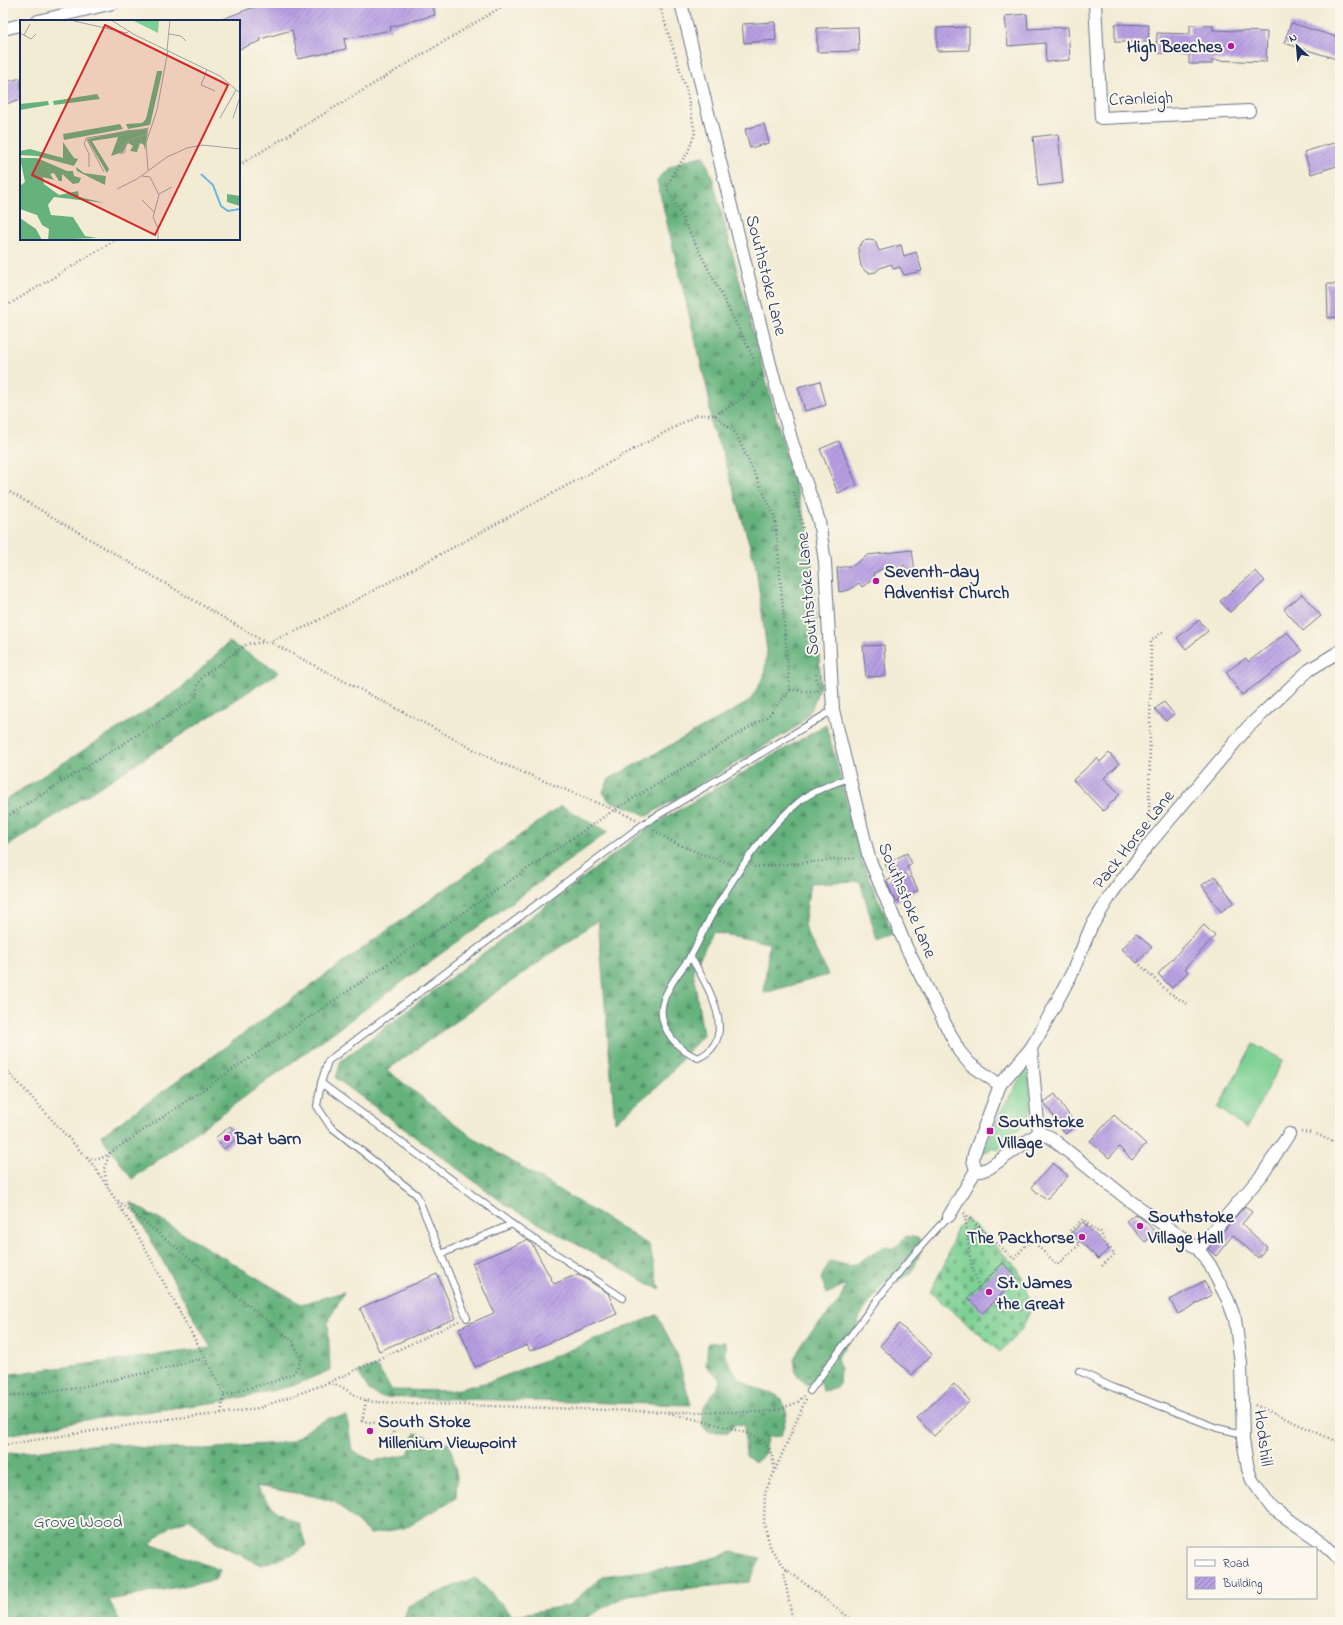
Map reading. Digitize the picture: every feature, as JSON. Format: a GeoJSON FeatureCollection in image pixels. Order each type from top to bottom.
{"type":"FeatureCollection","features":[{"type":"Feature","properties":{"kind":"street"},"geometry":{"type":"LineString","coordinates":[[42,20],[113,3]]}},
{"type":"Feature","properties":{"kind":"street","name":"Southstoke Lane"},"geometry":{"type":"LineString","coordinates":[[681,3],[766,371],[819,521],[825,562],[830,712],[849,778],[869,858],[907,949],[959,1051],[970,1064],[1000,1085]]}},
{"type":"Feature","properties":{"kind":"street","name":"Cranleigh"},"geometry":{"type":"LineString","coordinates":[[1095,3],[1101,118],[1250,110]]}},
{"type":"Feature","properties":{"kind":"street"},"geometry":{"type":"LineString","coordinates":[[3,29],[20,25]]}},
{"type":"Feature","properties":{"kind":"street","name":"Pack Horse Lane"},"geometry":{"type":"LineString","coordinates":[[976,1170],[973,1160],[974,1154],[1000,1085],[1031,1048],[1072,973],[1091,928],[1112,894],[1149,844],[1248,726],[1309,670],[1340,651]]}},
{"type":"Feature","properties":{"kind":"street"},"geometry":{"type":"LineString","coordinates":[[952,1210],[976,1170],[981,1171],[989,1168],[1039,1134],[1031,1048]]}},
{"type":"Feature","properties":{"kind":"street","name":"Hodshill"},"geometry":{"type":"LineString","coordinates":[[1039,1134],[1050,1137],[1130,1200],[1198,1249],[1210,1264],[1228,1300],[1235,1319],[1241,1363],[1243,1434],[1248,1469],[1259,1492],[1272,1508],[1324,1544],[1340,1561]]}},
{"type":"Feature","properties":{"kind":"street"},"geometry":{"type":"LineString","coordinates":[[1198,1249],[1262,1175],[1289,1134]]}},
{"type":"Feature","properties":{"kind":"lane"},"geometry":{"type":"LineString","coordinates":[[467,1318],[417,1195],[330,1126],[316,1106],[328,1061],[645,823],[830,712]]}},
{"type":"Feature","properties":{"kind":"lane"},"geometry":{"type":"LineString","coordinates":[[690,956],[708,986],[720,1029],[719,1038],[713,1049],[698,1058],[683,1051],[671,1037],[663,1020],[662,1008],[665,997],[690,956],[713,912],[743,866],[774,825],[800,800],[831,784],[849,778]]}},
{"type":"Feature","properties":{"kind":"lane"},"geometry":{"type":"LineString","coordinates":[[321,1083],[512,1224],[623,1298]]}},
{"type":"Feature","properties":{"kind":"lane"},"geometry":{"type":"LineString","coordinates":[[810,1392],[883,1292],[952,1210]]}},
{"type":"Feature","properties":{"kind":"lane"},"geometry":{"type":"LineString","coordinates":[[441,1254],[512,1224]]}},
{"type":"Feature","properties":{"kind":"lane"},"geometry":{"type":"LineString","coordinates":[[1079,1371],[1114,1388],[1217,1428],[1243,1434]]}},
{"type":"Feature","properties":{"kind":"path"},"geometry":{"type":"LineString","coordinates":[[240,165],[508,3]]}},
{"type":"Feature","properties":{"kind":"path"},"geometry":{"type":"LineString","coordinates":[[657,3],[661,10],[687,92],[695,133],[688,152],[674,172],[667,188],[766,371],[764,381]]}},
{"type":"Feature","properties":{"kind":"path"},"geometry":{"type":"LineString","coordinates":[[3,308],[115,240]]}},
{"type":"Feature","properties":{"kind":"path"},"geometry":{"type":"LineString","coordinates":[[3,819],[190,702],[197,696],[197,685],[203,676],[247,644],[268,642],[308,626],[697,416],[715,415],[734,404],[754,389],[766,371]]}},
{"type":"Feature","properties":{"kind":"path"},"geometry":{"type":"LineString","coordinates":[[85,1156],[94,1160],[101,1159],[614,810],[768,716],[790,690],[775,518],[736,434],[715,415]]}},
{"type":"Feature","properties":{"kind":"path"},"geometry":{"type":"LineString","coordinates":[[792,485],[802,522],[812,588]]}},
{"type":"Feature","properties":{"kind":"path"},"geometry":{"type":"LineString","coordinates":[[3,488],[259,640],[268,642],[496,761],[645,823],[662,836],[713,858],[743,866],[772,867],[856,858]]}},
{"type":"Feature","properties":{"kind":"path"},"geometry":{"type":"LineString","coordinates":[[1149,844],[1150,641],[1165,630]]}},
{"type":"Feature","properties":{"kind":"path"},"geometry":{"type":"LineString","coordinates":[[816,669],[817,692],[830,712]]}},
{"type":"Feature","properties":{"kind":"path"},"geometry":{"type":"LineString","coordinates":[[790,690],[817,692]]}},
{"type":"Feature","properties":{"kind":"path"},"geometry":{"type":"LineString","coordinates":[[1140,965],[1168,992],[1189,1005]]}},
{"type":"Feature","properties":{"kind":"path"},"geometry":{"type":"LineString","coordinates":[[3,1066],[94,1166],[116,1200],[136,1232],[210,1365],[224,1395],[221,1414]]}},
{"type":"Feature","properties":{"kind":"path"},"geometry":{"type":"LineString","coordinates":[[1289,1134],[1298,1131],[1314,1133],[1340,1145]]}},
{"type":"Feature","properties":{"kind":"path"},"geometry":{"type":"LineString","coordinates":[[108,1188],[104,1169],[110,1153]]}},
{"type":"Feature","properties":{"kind":"path"},"geometry":{"type":"LineString","coordinates":[[116,1200],[293,1340],[301,1360],[294,1373],[275,1381],[224,1395]]}},
{"type":"Feature","properties":{"kind":"path"},"geometry":{"type":"LineString","coordinates":[[952,1210],[964,1213],[1014,1259],[1031,1239],[1057,1265],[1080,1244],[1070,1232],[1083,1219],[1096,1231],[1100,1231],[1104,1240],[1115,1254],[1102,1266]]}},
{"type":"Feature","properties":{"kind":"path"},"geometry":{"type":"LineString","coordinates":[[964,1213],[971,1264],[979,1287]]}},
{"type":"Feature","properties":{"kind":"path"},"geometry":{"type":"LineString","coordinates":[[3,1444],[176,1418],[221,1414],[259,1408],[328,1383],[467,1318]]}},
{"type":"Feature","properties":{"kind":"path"},"geometry":{"type":"LineString","coordinates":[[3,1397],[71,1389],[168,1368],[198,1359],[210,1365]]}},
{"type":"Feature","properties":{"kind":"path"},"geometry":{"type":"LineString","coordinates":[[328,1383],[344,1387],[357,1398],[366,1401],[666,1412],[762,1412],[781,1409],[798,1402],[810,1392]]}},
{"type":"Feature","properties":{"kind":"path"},"geometry":{"type":"LineString","coordinates":[[810,1392],[765,1493],[764,1524],[771,1549],[787,1570],[855,1622]]}},
{"type":"Feature","properties":{"kind":"path"},"geometry":{"type":"LineString","coordinates":[[1242,1399],[1340,1443]]}},
{"type":"Feature","properties":{"kind":"path"},"geometry":{"type":"LineString","coordinates":[[366,1401],[362,1422],[388,1425],[394,1433],[391,1439],[376,1441]]}},
{"type":"Feature","properties":{"kind":"path"},"geometry":{"type":"LineString","coordinates":[[666,1412],[752,1436],[765,1443],[772,1454],[775,1471]]}},
{"type":"Feature","properties":{"kind":"path"},"geometry":{"type":"LineString","coordinates":[[787,1570],[784,1575],[793,1622]]}},
{"type":"Feature","properties":{"kind":"green space"},"geometry":{"type":"Polygon","coordinates":[[[704,156],[712,177],[785,451],[807,526],[812,563],[821,684],[811,710],[798,726],[647,816],[633,809],[609,801],[603,792],[609,779],[749,702],[764,677],[767,651],[756,567],[723,453],[711,427],[709,397],[657,181],[665,171],[671,167],[684,161],[704,156]]]}},
{"type":"Feature","properties":{"kind":"green space"},"geometry":{"type":"Polygon","coordinates":[[[229,642],[279,672],[3,849],[3,801],[179,690],[229,642]]]}},
{"type":"Feature","properties":{"kind":"green space"},"geometry":{"type":"Polygon","coordinates":[[[826,725],[864,865],[893,934],[877,940],[860,881],[810,883],[804,926],[828,975],[764,993],[769,943],[713,932],[693,970],[703,1035],[662,1082],[615,1122],[598,920],[387,1070],[472,1137],[649,1245],[660,1290],[509,1207],[336,1078],[341,1061],[654,824],[826,725]]]}},
{"type":"Feature","properties":{"kind":"green space"},"geometry":{"type":"Polygon","coordinates":[[[561,806],[608,832],[132,1179],[101,1136],[561,806]]]}},
{"type":"Feature","properties":{"kind":"green space"},"geometry":{"type":"Polygon","coordinates":[[[1253,1044],[1283,1060],[1247,1128],[1218,1108],[1253,1044]]]}},
{"type":"Feature","properties":{"kind":"green space"},"geometry":{"type":"Polygon","coordinates":[[[1028,1066],[1031,1107],[1029,1119],[998,1150],[993,1147],[982,1155],[1001,1111],[1028,1066]]]}},
{"type":"Feature","properties":{"kind":"green space"},"geometry":{"type":"Polygon","coordinates":[[[130,1202],[301,1304],[344,1292],[328,1322],[330,1370],[292,1386],[225,1401],[78,1421],[3,1436],[3,1375],[211,1348],[130,1202]]]}},
{"type":"Feature","properties":{"kind":"green space"},"geometry":{"type":"Polygon","coordinates":[[[966,1218],[1017,1267],[1026,1285],[1032,1307],[1022,1329],[1000,1352],[930,1292],[945,1263],[957,1228],[966,1218]]]}},
{"type":"Feature","properties":{"kind":"green space"},"geometry":{"type":"Polygon","coordinates":[[[906,1236],[919,1238],[921,1250],[912,1272],[893,1284],[885,1281],[860,1316],[854,1335],[837,1358],[840,1369],[839,1384],[835,1389],[823,1391],[821,1382],[807,1385],[796,1374],[794,1359],[804,1340],[839,1302],[846,1284],[827,1294],[821,1278],[830,1261],[851,1266],[885,1247],[895,1249],[906,1236]]]}},
{"type":"Feature","properties":{"kind":"green space"},"geometry":{"type":"Polygon","coordinates":[[[657,1315],[676,1352],[691,1405],[380,1397],[369,1390],[358,1372],[376,1366],[392,1390],[451,1391],[492,1381],[657,1315]]]}},
{"type":"Feature","properties":{"kind":"green space"},"geometry":{"type":"Polygon","coordinates":[[[725,1342],[725,1356],[738,1378],[752,1387],[774,1394],[782,1399],[787,1414],[781,1436],[768,1437],[765,1447],[767,1452],[755,1463],[746,1456],[744,1426],[736,1424],[728,1432],[708,1432],[702,1425],[704,1406],[718,1387],[720,1379],[706,1366],[708,1343],[725,1342]]]}},
{"type":"Feature","properties":{"kind":"green space","name":"Grove Wood"},"geometry":{"type":"Polygon","coordinates":[[[347,1416],[352,1451],[373,1461],[408,1455],[415,1433],[450,1443],[457,1476],[456,1498],[404,1528],[370,1534],[335,1502],[313,1496],[255,1486],[276,1511],[299,1524],[306,1545],[296,1553],[261,1565],[215,1542],[190,1519],[170,1526],[150,1544],[220,1570],[215,1580],[109,1600],[120,1622],[3,1622],[3,1454],[109,1443],[144,1448],[205,1449],[290,1442],[315,1425],[330,1418],[347,1416]]]}},
{"type":"Feature","properties":{"kind":"green space"},"geometry":{"type":"Polygon","coordinates":[[[731,1552],[761,1558],[749,1582],[627,1595],[579,1622],[403,1622],[408,1606],[475,1577],[513,1616],[569,1605],[603,1576],[691,1565],[731,1552]]]}},
{"type":"Feature","properties":{"kind":"building"},"geometry":{"type":"Polygon","coordinates":[[[265,3],[432,3],[435,15],[390,27],[391,30],[344,39],[346,49],[298,59],[292,30],[260,39],[261,41],[240,49],[240,20],[220,20],[265,3]]]}},
{"type":"Feature","properties":{"kind":"building"},"geometry":{"type":"Polygon","coordinates":[[[1027,14],[1028,29],[1068,27],[1070,60],[1046,62],[1045,43],[1008,46],[1005,16],[1027,14]]]}},
{"type":"Feature","properties":{"kind":"building"},"geometry":{"type":"Polygon","coordinates":[[[775,22],[776,40],[744,43],[742,24],[775,22]]]}},
{"type":"Feature","properties":{"kind":"building"},"geometry":{"type":"Polygon","coordinates":[[[1291,23],[1340,38],[1340,60],[1284,43],[1291,23]]]}},
{"type":"Feature","properties":{"kind":"building"},"geometry":{"type":"Polygon","coordinates":[[[1115,24],[1149,25],[1148,42],[1115,42],[1115,24]]]}},
{"type":"Feature","properties":{"kind":"building"},"geometry":{"type":"Polygon","coordinates":[[[1190,25],[1213,26],[1213,30],[1267,32],[1266,62],[1212,60],[1212,64],[1189,64],[1189,55],[1156,53],[1157,33],[1190,34],[1190,25]]]}},
{"type":"Feature","properties":{"kind":"building"},"geometry":{"type":"Polygon","coordinates":[[[858,27],[859,51],[817,52],[817,28],[858,27]]]}},
{"type":"Feature","properties":{"kind":"building"},"geometry":{"type":"Polygon","coordinates":[[[969,27],[969,50],[937,51],[937,28],[969,27]]]}},
{"type":"Feature","properties":{"kind":"building"},"geometry":{"type":"Polygon","coordinates":[[[20,78],[20,99],[3,105],[3,83],[20,78]]]}},
{"type":"Feature","properties":{"kind":"building"},"geometry":{"type":"Polygon","coordinates":[[[764,124],[769,143],[750,148],[745,129],[764,124]]]}},
{"type":"Feature","properties":{"kind":"building"},"geometry":{"type":"Polygon","coordinates":[[[1058,134],[1063,183],[1038,186],[1033,137],[1058,134]]]}},
{"type":"Feature","properties":{"kind":"building"},"geometry":{"type":"Polygon","coordinates":[[[1340,141],[1340,165],[1311,174],[1304,152],[1340,141]]]}},
{"type":"Feature","properties":{"kind":"building"},"geometry":{"type":"Polygon","coordinates":[[[863,241],[875,241],[879,251],[901,245],[904,256],[916,252],[922,271],[904,275],[900,267],[894,269],[891,264],[880,268],[876,272],[870,273],[865,271],[861,266],[858,248],[863,241]]]}},
{"type":"Feature","properties":{"kind":"building"},"geometry":{"type":"Polygon","coordinates":[[[1327,284],[1340,284],[1340,317],[1328,318],[1327,284]]]}},
{"type":"Feature","properties":{"kind":"building"},"geometry":{"type":"Polygon","coordinates":[[[820,381],[826,405],[805,411],[798,387],[820,381]]]}},
{"type":"Feature","properties":{"kind":"building"},"geometry":{"type":"Polygon","coordinates":[[[839,441],[857,485],[838,493],[820,449],[839,441]]]}},
{"type":"Feature","properties":{"kind":"building"},"geometry":{"type":"Polygon","coordinates":[[[912,550],[916,579],[904,565],[896,571],[891,563],[873,574],[875,578],[862,587],[859,583],[849,590],[839,592],[837,568],[854,565],[868,555],[912,550]]]}},
{"type":"Feature","properties":{"kind":"building"},"geometry":{"type":"Polygon","coordinates":[[[1256,571],[1265,581],[1230,612],[1220,601],[1256,571]]]}},
{"type":"Feature","properties":{"kind":"building"},"geometry":{"type":"Polygon","coordinates":[[[1302,594],[1321,616],[1303,631],[1284,609],[1302,594]]]}},
{"type":"Feature","properties":{"kind":"building"},"geometry":{"type":"Polygon","coordinates":[[[1199,620],[1208,631],[1186,649],[1177,638],[1199,620]]]}},
{"type":"Feature","properties":{"kind":"building"},"geometry":{"type":"Polygon","coordinates":[[[1287,632],[1302,651],[1242,695],[1226,672],[1246,658],[1248,662],[1287,632]]]}},
{"type":"Feature","properties":{"kind":"building"},"geometry":{"type":"Polygon","coordinates":[[[884,645],[886,676],[866,677],[863,646],[884,645]]]}},
{"type":"Feature","properties":{"kind":"building"},"geometry":{"type":"Polygon","coordinates":[[[1164,702],[1174,714],[1166,721],[1155,709],[1164,702]]]}},
{"type":"Feature","properties":{"kind":"building"},"geometry":{"type":"Polygon","coordinates":[[[1109,753],[1119,764],[1104,778],[1120,794],[1103,811],[1073,780],[1097,758],[1100,762],[1109,753]]]}},
{"type":"Feature","properties":{"kind":"building"},"geometry":{"type":"Polygon","coordinates":[[[907,853],[912,864],[907,867],[918,890],[895,902],[887,881],[892,878],[885,864],[907,853]]]}},
{"type":"Feature","properties":{"kind":"building"},"geometry":{"type":"Polygon","coordinates":[[[1215,876],[1234,902],[1221,912],[1202,885],[1215,876]]]}},
{"type":"Feature","properties":{"kind":"building"},"geometry":{"type":"Polygon","coordinates":[[[1204,925],[1215,936],[1185,969],[1188,972],[1172,988],[1158,974],[1204,925]]]}},
{"type":"Feature","properties":{"kind":"building"},"geometry":{"type":"Polygon","coordinates":[[[1136,934],[1152,947],[1137,963],[1122,949],[1136,934]]]}},
{"type":"Feature","properties":{"kind":"building"},"geometry":{"type":"Polygon","coordinates":[[[1055,1094],[1076,1126],[1065,1134],[1044,1102],[1055,1094]]]}},
{"type":"Feature","properties":{"kind":"building"},"geometry":{"type":"Polygon","coordinates":[[[1114,1115],[1146,1144],[1132,1160],[1119,1147],[1109,1158],[1090,1141],[1114,1115]]]}},
{"type":"Feature","properties":{"kind":"building","name":"Bat barn"},"geometry":{"type":"Polygon","coordinates":[[[230,1126],[239,1137],[224,1149],[215,1138],[230,1126]]]}},
{"type":"Feature","properties":{"kind":"building"},"geometry":{"type":"Polygon","coordinates":[[[1053,1163],[1068,1176],[1046,1200],[1031,1187],[1053,1163]]]}},
{"type":"Feature","properties":{"kind":"building"},"geometry":{"type":"Polygon","coordinates":[[[1245,1206],[1252,1212],[1242,1224],[1267,1247],[1258,1258],[1233,1235],[1216,1256],[1208,1249],[1245,1206]]]}},
{"type":"Feature","properties":{"kind":"building","name":"Southstoke Village Hall"},"geometry":{"type":"Polygon","coordinates":[[[1135,1214],[1145,1221],[1156,1233],[1145,1242],[1126,1221],[1135,1214]]]}},
{"type":"Feature","properties":{"kind":"building"},"geometry":{"type":"Polygon","coordinates":[[[1083,1222],[1109,1249],[1098,1259],[1072,1232],[1083,1222]]]}},
{"type":"Feature","properties":{"kind":"building"},"geometry":{"type":"Polygon","coordinates":[[[527,1240],[532,1244],[554,1284],[578,1274],[608,1293],[617,1314],[530,1351],[527,1345],[475,1367],[459,1328],[494,1313],[472,1263],[527,1240]]]}},
{"type":"Feature","properties":{"kind":"building","name":"St. James the Great"},"geometry":{"type":"Polygon","coordinates":[[[1003,1263],[1017,1278],[983,1313],[968,1298],[1003,1263]]]}},
{"type":"Feature","properties":{"kind":"building"},"geometry":{"type":"Polygon","coordinates":[[[437,1274],[456,1318],[379,1351],[360,1308],[437,1274]]]}},
{"type":"Feature","properties":{"kind":"building"},"geometry":{"type":"Polygon","coordinates":[[[1204,1281],[1212,1295],[1178,1314],[1170,1300],[1204,1281]]]}},
{"type":"Feature","properties":{"kind":"building"},"geometry":{"type":"Polygon","coordinates":[[[899,1324],[932,1354],[912,1375],[880,1346],[899,1324]]]}},
{"type":"Feature","properties":{"kind":"building"},"geometry":{"type":"Polygon","coordinates":[[[954,1384],[970,1401],[934,1436],[917,1418],[954,1384]]]}},
{"type":"Feature","properties":{"kind":"place","name":"High Beeches"},"geometry":{"type":"Point","coordinates":[1231,46]}},
{"type":"Feature","properties":{"kind":"place","name":"Seventh-day Adventist Church"},"geometry":{"type":"Point","coordinates":[876,581]}},
{"type":"Feature","properties":{"kind":"place","name":"Southstoke Village"},"geometry":{"type":"Point","coordinates":[990,1131]}},
{"type":"Feature","properties":{"kind":"place","name":"Bat barn"},"geometry":{"type":"Point","coordinates":[227,1138]}},
{"type":"Feature","properties":{"kind":"place","name":"Southstoke Village Hall"},"geometry":{"type":"Point","coordinates":[1140,1226]}},
{"type":"Feature","properties":{"kind":"place","name":"The Packhorse"},"geometry":{"type":"Point","coordinates":[1082,1237]}},
{"type":"Feature","properties":{"kind":"place","name":"St. James the Great"},"geometry":{"type":"Point","coordinates":[989,1292]}},
{"type":"Feature","properties":{"kind":"place","name":"South Stoke Millenium Viewpoint"},"geometry":{"type":"Point","coordinates":[370,1431]}}]}
